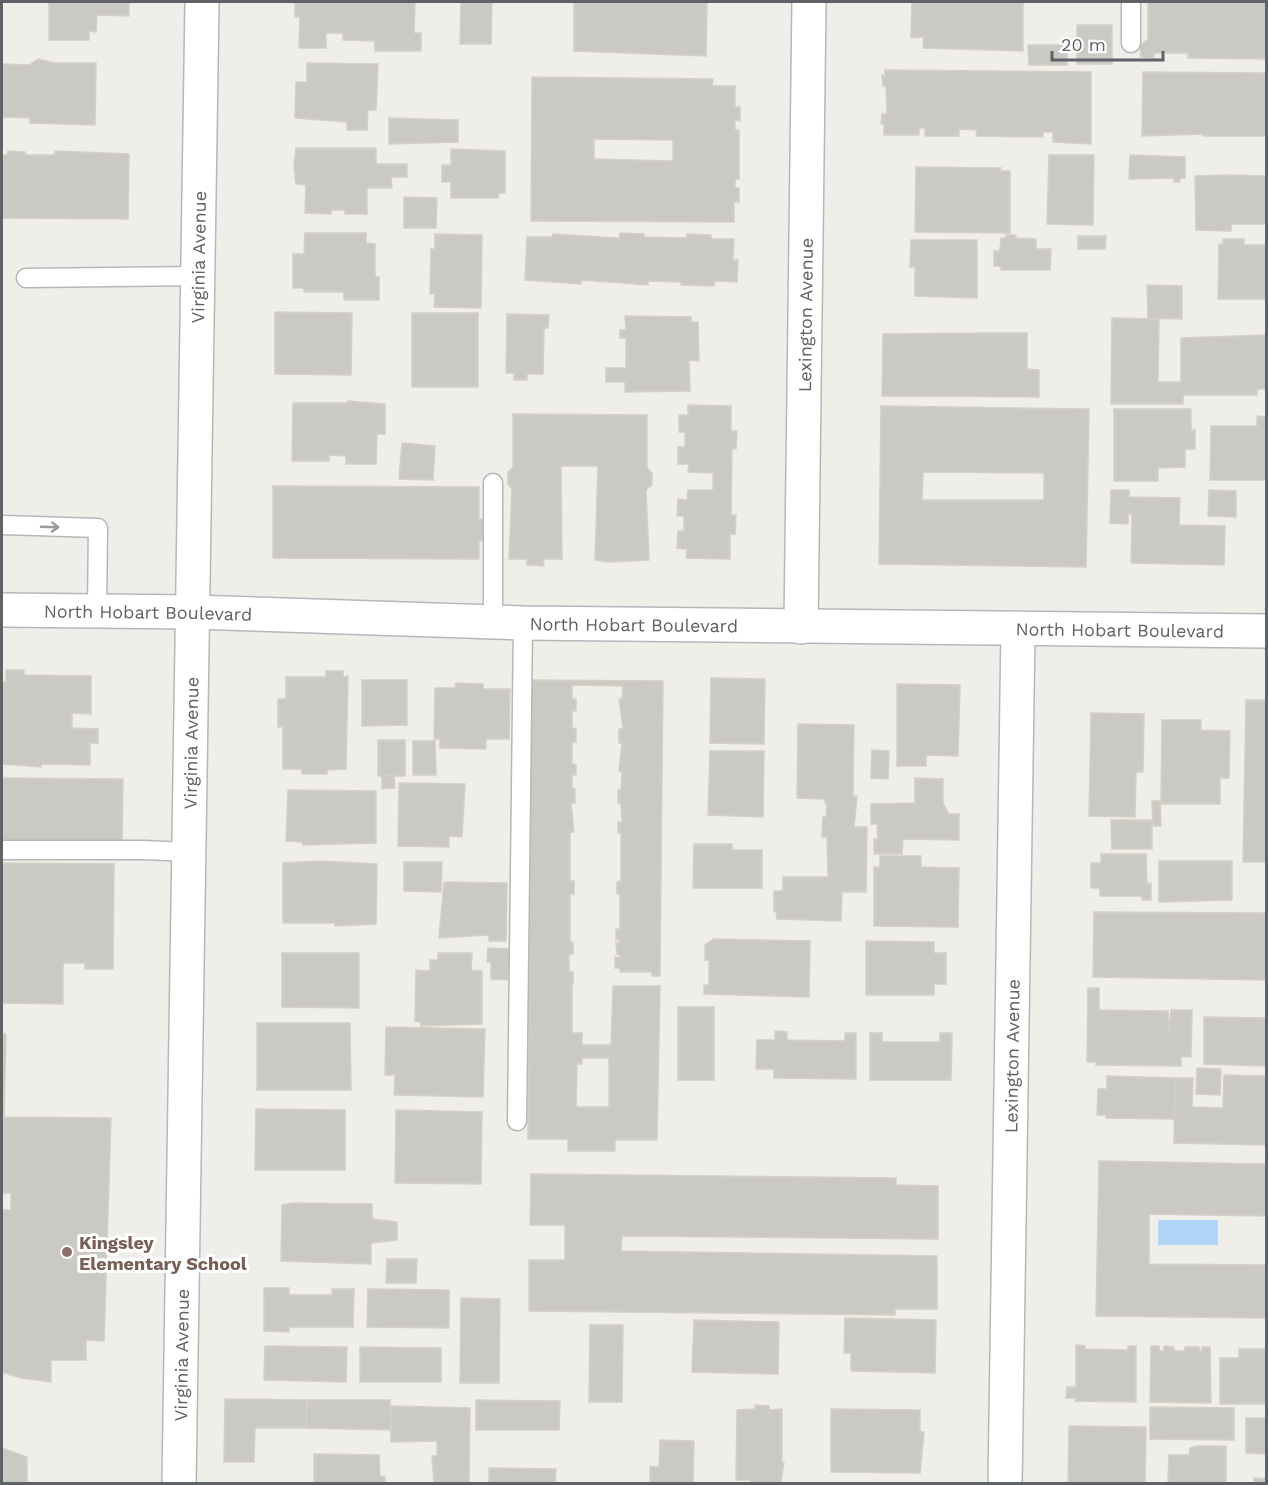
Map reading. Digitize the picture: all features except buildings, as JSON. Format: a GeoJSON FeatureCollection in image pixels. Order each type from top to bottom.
{"type":"FeatureCollection","features":[{"type":"Feature","properties":{"kind":"street","name":"Virginia Avenue"},"geometry":{"type":"LineString","coordinates":[[179,1484],[202,2]]}},
{"type":"Feature","properties":{"kind":"street","name":"Lexington Avenue"},"geometry":{"type":"LineString","coordinates":[[801,627],[809,2]]}},
{"type":"Feature","properties":{"kind":"street","name":"North Hobart Boulevard"},"geometry":{"type":"LineString","coordinates":[[2,610],[192,612],[508,623],[1018,631],[1266,631]]}},
{"type":"Feature","properties":{"kind":"street","name":"Lexington Avenue"},"geometry":{"type":"LineString","coordinates":[[1005,1484],[1018,631]]}},
{"type":"Feature","properties":{"kind":"lane"},"geometry":{"type":"LineString","coordinates":[[1131,2],[1131,43]]}},
{"type":"Feature","properties":{"kind":"lane"},"geometry":{"type":"LineString","coordinates":[[26,278],[197,276]]}},
{"type":"Feature","properties":{"kind":"lane"},"geometry":{"type":"LineString","coordinates":[[494,483],[508,623],[517,1121]]}},
{"type":"Feature","properties":{"kind":"lane"},"geometry":{"type":"LineString","coordinates":[[2,525],[98,528],[97,610]]}},
{"type":"Feature","properties":{"kind":"lane"},"geometry":{"type":"LineString","coordinates":[[2,850],[188,852]]}},
{"type":"Feature","properties":{"kind":"water"},"geometry":{"type":"Polygon","coordinates":[[[1218,1220],[1218,1245],[1158,1245],[1158,1221],[1218,1220]]]}},
{"type":"Feature","properties":{"kind":"place","name":"Kingsley Elementary School"},"geometry":{"type":"Point","coordinates":[67,1252]}}]}
